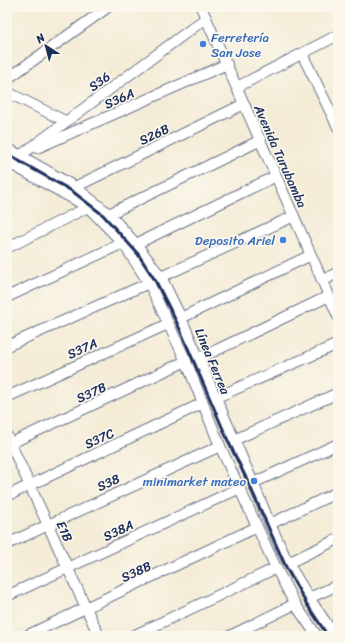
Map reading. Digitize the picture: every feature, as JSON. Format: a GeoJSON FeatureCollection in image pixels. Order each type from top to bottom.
{"type":"FeatureCollection","features":[{"type":"Feature","properties":{"kind":"street"},"geometry":{"type":"LineString","coordinates":[[7,79],[108,7]]}},
{"type":"Feature","properties":{"kind":"street","name":"Avenida Turubamba"},"geometry":{"type":"LineString","coordinates":[[201,7],[338,316]]}},
{"type":"Feature","properties":{"kind":"street","name":"S36"},"geometry":{"type":"LineString","coordinates":[[8,163],[21,155],[206,18]]}},
{"type":"Feature","properties":{"kind":"street"},"geometry":{"type":"LineString","coordinates":[[237,87],[338,35]]}},
{"type":"Feature","properties":{"kind":"street"},"geometry":{"type":"LineString","coordinates":[[302,54],[338,128]]}},
{"type":"Feature","properties":{"kind":"street","name":"S36A"},"geometry":{"type":"LineString","coordinates":[[21,155],[227,64]]}},
{"type":"Feature","properties":{"kind":"street"},"geometry":{"type":"LineString","coordinates":[[7,92],[65,121]]}},
{"type":"Feature","properties":{"kind":"street","name":"S26B"},"geometry":{"type":"LineString","coordinates":[[75,187],[244,104]]}},
{"type":"Feature","properties":{"kind":"street"},"geometry":{"type":"LineString","coordinates":[[109,214],[260,140]]}},
{"type":"Feature","properties":{"kind":"street","name":"Línea Ferrea"},"geometry":{"type":"LineString","coordinates":[[7,148],[75,187],[109,214],[136,244],[161,277],[181,318],[288,563],[309,598],[335,631]]}},
{"type":"Feature","properties":{"kind":"street","name":"Línea Ferrea"},"geometry":{"type":"LineString","coordinates":[[8,163],[88,207],[123,243],[149,283],[186,361],[220,446],[276,568],[295,604],[317,636]]}},
{"type":"Feature","properties":{"kind":"street"},"geometry":{"type":"LineString","coordinates":[[136,244],[276,176]]}},
{"type":"Feature","properties":{"kind":"street"},"geometry":{"type":"LineString","coordinates":[[7,248],[88,207]]}},
{"type":"Feature","properties":{"kind":"street"},"geometry":{"type":"LineString","coordinates":[[161,277],[294,216]]}},
{"type":"Feature","properties":{"kind":"street"},"geometry":{"type":"LineString","coordinates":[[7,297],[123,243]]}},
{"type":"Feature","properties":{"kind":"street"},"geometry":{"type":"LineString","coordinates":[[181,318],[311,255]]}},
{"type":"Feature","properties":{"kind":"street"},"geometry":{"type":"LineString","coordinates":[[323,281],[338,272]]}},
{"type":"Feature","properties":{"kind":"street"},"geometry":{"type":"LineString","coordinates":[[7,346],[149,283]]}},
{"type":"Feature","properties":{"kind":"street"},"geometry":{"type":"LineString","coordinates":[[198,359],[329,296]]}},
{"type":"Feature","properties":{"kind":"street","name":"S37A"},"geometry":{"type":"LineString","coordinates":[[7,397],[168,324]]}},
{"type":"Feature","properties":{"kind":"street"},"geometry":{"type":"LineString","coordinates":[[215,398],[338,344]]}},
{"type":"Feature","properties":{"kind":"street","name":"S37B"},"geometry":{"type":"LineString","coordinates":[[8,442],[186,361]]}},
{"type":"Feature","properties":{"kind":"street"},"geometry":{"type":"LineString","coordinates":[[234,440],[338,393]]}},
{"type":"Feature","properties":{"kind":"street","name":"S37C"},"geometry":{"type":"LineString","coordinates":[[7,496],[203,403]]}},
{"type":"Feature","properties":{"kind":"street","name":"E1B"},"geometry":{"type":"LineString","coordinates":[[8,442],[30,485],[99,636]]}},
{"type":"Feature","properties":{"kind":"street"},"geometry":{"type":"LineString","coordinates":[[253,483],[338,444]]}},
{"type":"Feature","properties":{"kind":"street","name":"S38"},"geometry":{"type":"LineString","coordinates":[[7,544],[220,446]]}},
{"type":"Feature","properties":{"kind":"street","name":"S38A"},"geometry":{"type":"LineString","coordinates":[[7,596],[240,488]]}},
{"type":"Feature","properties":{"kind":"street"},"geometry":{"type":"LineString","coordinates":[[270,524],[338,492]]}},
{"type":"Feature","properties":{"kind":"street","name":"S38B"},"geometry":{"type":"LineString","coordinates":[[26,636],[257,527]]}},
{"type":"Feature","properties":{"kind":"street"},"geometry":{"type":"LineString","coordinates":[[288,563],[338,539]]}},
{"type":"Feature","properties":{"kind":"street"},"geometry":{"type":"LineString","coordinates":[[133,636],[276,568]]}},
{"type":"Feature","properties":{"kind":"street"},"geometry":{"type":"LineString","coordinates":[[309,598],[338,585]]}},
{"type":"Feature","properties":{"kind":"street"},"geometry":{"type":"LineString","coordinates":[[230,636],[295,604]]}},
{"type":"Feature","properties":{"kind":"railway"},"geometry":{"type":"LineString","coordinates":[[7,154],[72,191],[103,215],[138,254],[155,280],[178,325],[229,443],[286,567],[306,603],[328,636]]}},
{"type":"Feature","properties":{"kind":"place","name":"Ferretería San Jose"},"geometry":{"type":"Point","coordinates":[203,44]}},
{"type":"Feature","properties":{"kind":"place","name":"Deposito Ariel"},"geometry":{"type":"Point","coordinates":[283,240]}},
{"type":"Feature","properties":{"kind":"place","name":"minimarket mateo"},"geometry":{"type":"Point","coordinates":[254,481]}}]}
